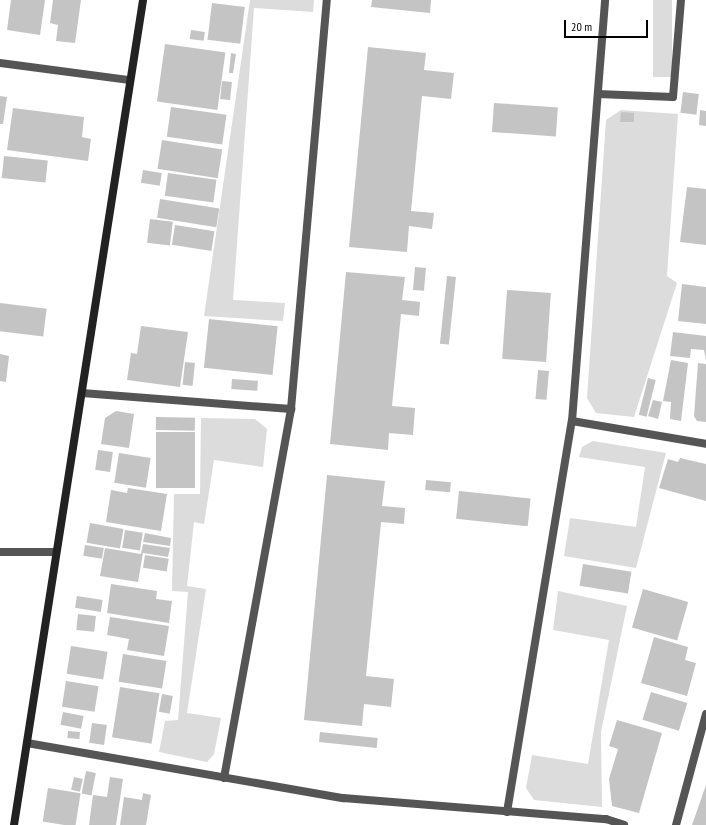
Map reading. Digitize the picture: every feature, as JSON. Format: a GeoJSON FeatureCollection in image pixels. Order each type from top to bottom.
{"type":"FeatureCollection","features":[{"type":"Feature","properties":{"kind":"street"},"geometry":{"type":"LineString","coordinates":[[14,825],[143,0]]}},
{"type":"Feature","properties":{"kind":"street"},"geometry":{"type":"LineString","coordinates":[[224,778],[291,408],[327,0]]}},
{"type":"Feature","properties":{"kind":"street"},"geometry":{"type":"LineString","coordinates":[[507,812],[572,421],[605,0]]}},
{"type":"Feature","properties":{"kind":"street"},"geometry":{"type":"LineString","coordinates":[[598,94],[673,98],[681,0]]}},
{"type":"Feature","properties":{"kind":"street"},"geometry":{"type":"LineString","coordinates":[[0,62],[130,80]]}},
{"type":"Feature","properties":{"kind":"street"},"geometry":{"type":"LineString","coordinates":[[82,393],[291,408]]}},
{"type":"Feature","properties":{"kind":"street"},"geometry":{"type":"LineString","coordinates":[[572,421],[706,444]]}},
{"type":"Feature","properties":{"kind":"street"},"geometry":{"type":"LineString","coordinates":[[0,552],[56,552]]}},
{"type":"Feature","properties":{"kind":"street"},"geometry":{"type":"LineString","coordinates":[[676,825],[706,714]]}},
{"type":"Feature","properties":{"kind":"street"},"geometry":{"type":"LineString","coordinates":[[27,743],[343,798],[606,819],[624,825]]}},
{"type":"Feature","properties":{"kind":"shaded area"},"geometry":{"type":"Polygon","coordinates":[[[250,0],[314,0],[313,12],[254,8],[233,300],[285,303],[283,321],[204,316],[250,0]]]}},
{"type":"Feature","properties":{"kind":"shaded area"},"geometry":{"type":"Polygon","coordinates":[[[653,0],[672,0],[672,77],[653,77],[653,0]]]}},
{"type":"Feature","properties":{"kind":"shaded area"},"geometry":{"type":"Polygon","coordinates":[[[621,110],[678,114],[667,276],[677,283],[634,417],[596,413],[587,398],[606,120],[621,110]]]}},
{"type":"Feature","properties":{"kind":"shaded area"},"geometry":{"type":"Polygon","coordinates":[[[201,418],[255,419],[267,429],[263,467],[214,460],[204,524],[194,522],[187,586],[206,589],[187,713],[221,718],[214,754],[207,762],[159,752],[165,721],[178,720],[188,592],[172,591],[174,494],[200,494],[201,418]]]}},
{"type":"Feature","properties":{"kind":"shaded area"},"geometry":{"type":"Polygon","coordinates":[[[593,441],[666,453],[636,568],[564,556],[570,518],[636,527],[645,467],[579,457],[582,447],[593,441]]]}},
{"type":"Feature","properties":{"kind":"shaded area"},"geometry":{"type":"Polygon","coordinates":[[[558,591],[627,606],[601,732],[602,807],[534,800],[526,788],[532,755],[588,764],[609,640],[553,630],[558,591]]]}},
{"type":"Feature","properties":{"kind":"building"},"geometry":{"type":"Polygon","coordinates":[[[11,0],[45,0],[40,35],[7,30],[11,0]]]}},
{"type":"Feature","properties":{"kind":"building"},"geometry":{"type":"Polygon","coordinates":[[[53,0],[81,0],[75,43],[56,41],[58,25],[50,23],[53,0]]]}},
{"type":"Feature","properties":{"kind":"building"},"geometry":{"type":"Polygon","coordinates":[[[372,0],[431,0],[430,13],[371,7],[372,0]]]}},
{"type":"Feature","properties":{"kind":"building"},"geometry":{"type":"Polygon","coordinates":[[[212,3],[245,7],[240,44],[207,40],[212,3]]]}},
{"type":"Feature","properties":{"kind":"building"},"geometry":{"type":"Polygon","coordinates":[[[191,30],[205,32],[204,41],[190,39],[191,30]]]}},
{"type":"Feature","properties":{"kind":"building"},"geometry":{"type":"Polygon","coordinates":[[[165,44],[225,52],[217,110],[157,101],[165,44]]]}},
{"type":"Feature","properties":{"kind":"building"},"geometry":{"type":"Polygon","coordinates":[[[368,47],[426,53],[424,70],[454,73],[451,99],[422,96],[411,211],[434,213],[432,229],[409,226],[407,252],[349,247],[368,47]]]}},
{"type":"Feature","properties":{"kind":"building"},"geometry":{"type":"Polygon","coordinates":[[[231,53],[236,54],[233,73],[229,73],[231,53]]]}},
{"type":"Feature","properties":{"kind":"building"},"geometry":{"type":"Polygon","coordinates":[[[222,81],[232,82],[230,100],[220,99],[222,81]]]}},
{"type":"Feature","properties":{"kind":"building"},"geometry":{"type":"Polygon","coordinates":[[[683,92],[699,94],[696,115],[680,113],[683,92]]]}},
{"type":"Feature","properties":{"kind":"building"},"geometry":{"type":"Polygon","coordinates":[[[0,96],[7,97],[3,124],[0,124],[0,96]]]}},
{"type":"Feature","properties":{"kind":"building"},"geometry":{"type":"Polygon","coordinates":[[[494,103],[558,107],[556,136],[492,132],[494,103]]]}},
{"type":"Feature","properties":{"kind":"building"},"geometry":{"type":"Polygon","coordinates":[[[171,107],[226,115],[222,145],[167,137],[171,107]]]}},
{"type":"Feature","properties":{"kind":"building"},"geometry":{"type":"Polygon","coordinates":[[[13,108],[84,117],[82,137],[91,139],[88,161],[7,150],[13,108]]]}},
{"type":"Feature","properties":{"kind":"building"},"geometry":{"type":"Polygon","coordinates":[[[700,110],[706,111],[706,126],[699,125],[700,110]]]}},
{"type":"Feature","properties":{"kind":"building"},"geometry":{"type":"Polygon","coordinates":[[[621,112],[634,113],[634,122],[620,122],[621,112]]]}},
{"type":"Feature","properties":{"kind":"building"},"geometry":{"type":"Polygon","coordinates":[[[162,140],[222,150],[218,178],[157,169],[162,140]]]}},
{"type":"Feature","properties":{"kind":"building"},"geometry":{"type":"Polygon","coordinates":[[[4,156],[48,161],[45,182],[2,178],[4,156]]]}},
{"type":"Feature","properties":{"kind":"building"},"geometry":{"type":"Polygon","coordinates":[[[143,170],[162,173],[160,186],[141,183],[143,170]]]}},
{"type":"Feature","properties":{"kind":"building"},"geometry":{"type":"Polygon","coordinates":[[[168,173],[217,180],[213,203],[165,196],[168,173]]]}},
{"type":"Feature","properties":{"kind":"building"},"geometry":{"type":"Polygon","coordinates":[[[687,187],[706,189],[706,245],[680,242],[687,187]]]}},
{"type":"Feature","properties":{"kind":"building"},"geometry":{"type":"Polygon","coordinates":[[[160,199],[219,208],[216,227],[157,218],[160,199]]]}},
{"type":"Feature","properties":{"kind":"building"},"geometry":{"type":"Polygon","coordinates":[[[150,219],[173,222],[170,246],[147,243],[150,219]]]}},
{"type":"Feature","properties":{"kind":"building"},"geometry":{"type":"Polygon","coordinates":[[[175,225],[215,231],[211,251],[172,245],[175,225]]]}},
{"type":"Feature","properties":{"kind":"building"},"geometry":{"type":"Polygon","coordinates":[[[415,267],[426,268],[424,291],[413,290],[415,267]]]}},
{"type":"Feature","properties":{"kind":"building"},"geometry":{"type":"Polygon","coordinates":[[[346,272],[405,277],[402,300],[420,302],[419,316],[401,314],[392,406],[415,408],[413,435],[389,433],[388,450],[330,444],[346,272]]]}},
{"type":"Feature","properties":{"kind":"building"},"geometry":{"type":"Polygon","coordinates":[[[447,276],[456,277],[449,345],[440,344],[447,276]]]}},
{"type":"Feature","properties":{"kind":"building"},"geometry":{"type":"Polygon","coordinates":[[[682,284],[706,287],[706,324],[678,321],[682,284]]]}},
{"type":"Feature","properties":{"kind":"building"},"geometry":{"type":"Polygon","coordinates":[[[507,290],[551,293],[546,362],[502,359],[507,290]]]}},
{"type":"Feature","properties":{"kind":"building"},"geometry":{"type":"Polygon","coordinates":[[[0,303],[47,309],[43,337],[0,331],[0,303]]]}},
{"type":"Feature","properties":{"kind":"building"},"geometry":{"type":"Polygon","coordinates":[[[209,319],[278,326],[273,375],[204,368],[209,319]]]}},
{"type":"Feature","properties":{"kind":"building"},"geometry":{"type":"Polygon","coordinates":[[[141,326],[188,332],[180,387],[127,380],[131,353],[137,354],[141,326]]]}},
{"type":"Feature","properties":{"kind":"building"},"geometry":{"type":"Polygon","coordinates":[[[673,332],[706,336],[706,360],[704,350],[691,349],[690,358],[670,356],[673,332]]]}},
{"type":"Feature","properties":{"kind":"building"},"geometry":{"type":"Polygon","coordinates":[[[0,354],[9,356],[6,382],[0,381],[0,354]]]}},
{"type":"Feature","properties":{"kind":"building"},"geometry":{"type":"Polygon","coordinates":[[[671,360],[688,363],[681,421],[670,419],[671,402],[663,401],[671,360]]]}},
{"type":"Feature","properties":{"kind":"building"},"geometry":{"type":"Polygon","coordinates":[[[185,362],[195,363],[193,386],[183,385],[185,362]]]}},
{"type":"Feature","properties":{"kind":"building"},"geometry":{"type":"Polygon","coordinates":[[[698,363],[706,364],[706,422],[697,421],[694,416],[698,363]]]}},
{"type":"Feature","properties":{"kind":"building"},"geometry":{"type":"Polygon","coordinates":[[[538,370],[549,371],[546,400],[535,399],[538,370]]]}},
{"type":"Feature","properties":{"kind":"building"},"geometry":{"type":"Polygon","coordinates":[[[648,378],[656,380],[647,417],[639,415],[648,378]]]}},
{"type":"Feature","properties":{"kind":"building"},"geometry":{"type":"Polygon","coordinates":[[[232,379],[258,381],[257,391],[231,389],[232,379]]]}},
{"type":"Feature","properties":{"kind":"building"},"geometry":{"type":"Polygon","coordinates":[[[653,400],[662,402],[658,419],[648,416],[653,400]]]}},
{"type":"Feature","properties":{"kind":"building"},"geometry":{"type":"Polygon","coordinates":[[[116,411],[134,414],[129,448],[101,444],[105,418],[116,411]]]}},
{"type":"Feature","properties":{"kind":"building"},"geometry":{"type":"Polygon","coordinates":[[[156,417],[195,418],[195,431],[156,430],[156,417]]]}},
{"type":"Feature","properties":{"kind":"building"},"geometry":{"type":"Polygon","coordinates":[[[156,432],[195,432],[195,488],[156,488],[156,432]]]}},
{"type":"Feature","properties":{"kind":"building"},"geometry":{"type":"Polygon","coordinates":[[[98,450],[113,452],[110,472],[95,470],[98,450]]]}},
{"type":"Feature","properties":{"kind":"building"},"geometry":{"type":"Polygon","coordinates":[[[119,453],[151,458],[146,488],[114,483],[119,453]]]}},
{"type":"Feature","properties":{"kind":"building"},"geometry":{"type":"Polygon","coordinates":[[[680,458],[706,464],[706,501],[659,488],[668,459],[678,462],[680,458]]]}},
{"type":"Feature","properties":{"kind":"building"},"geometry":{"type":"Polygon","coordinates":[[[327,475],[385,481],[382,506],[405,508],[404,524],[381,522],[366,676],[394,679],[391,707],[364,704],[362,726],[304,720],[327,475]]]}},
{"type":"Feature","properties":{"kind":"building"},"geometry":{"type":"Polygon","coordinates":[[[426,480],[451,482],[450,492],[425,490],[426,480]]]}},
{"type":"Feature","properties":{"kind":"building"},"geometry":{"type":"Polygon","coordinates":[[[128,488],[167,494],[161,531],[106,522],[111,490],[127,493],[128,488]]]}},
{"type":"Feature","properties":{"kind":"building"},"geometry":{"type":"Polygon","coordinates":[[[459,491],[531,499],[528,526],[456,519],[459,491]]]}},
{"type":"Feature","properties":{"kind":"building"},"geometry":{"type":"Polygon","coordinates":[[[90,523],[123,529],[120,549],[87,543],[90,523]]]}},
{"type":"Feature","properties":{"kind":"building"},"geometry":{"type":"Polygon","coordinates":[[[125,530],[143,533],[140,551],[122,548],[125,530]]]}},
{"type":"Feature","properties":{"kind":"building"},"geometry":{"type":"Polygon","coordinates":[[[145,533],[171,538],[170,546],[143,542],[145,533]]]}},
{"type":"Feature","properties":{"kind":"building"},"geometry":{"type":"Polygon","coordinates":[[[143,544],[170,548],[168,557],[143,553],[138,582],[100,576],[105,548],[141,554],[143,544]]]}},
{"type":"Feature","properties":{"kind":"building"},"geometry":{"type":"Polygon","coordinates":[[[85,545],[104,548],[102,559],[83,556],[85,545]]]}},
{"type":"Feature","properties":{"kind":"building"},"geometry":{"type":"Polygon","coordinates":[[[145,555],[169,559],[167,572],[143,568],[145,555]]]}},
{"type":"Feature","properties":{"kind":"building"},"geometry":{"type":"Polygon","coordinates":[[[583,564],[631,572],[628,593],[580,586],[583,564]]]}},
{"type":"Feature","properties":{"kind":"building"},"geometry":{"type":"Polygon","coordinates":[[[111,584],[157,591],[156,599],[172,601],[169,623],[107,613],[111,584]]]}},
{"type":"Feature","properties":{"kind":"building"},"geometry":{"type":"Polygon","coordinates":[[[643,589],[688,602],[677,640],[632,627],[643,589]]]}},
{"type":"Feature","properties":{"kind":"building"},"geometry":{"type":"Polygon","coordinates":[[[77,596],[103,600],[101,612],[75,608],[77,596]]]}},
{"type":"Feature","properties":{"kind":"building"},"geometry":{"type":"Polygon","coordinates":[[[78,614],[96,616],[94,632],[76,630],[78,614]]]}},
{"type":"Feature","properties":{"kind":"building"},"geometry":{"type":"Polygon","coordinates":[[[110,617],[169,626],[164,656],[127,650],[129,639],[107,635],[110,617]]]}},
{"type":"Feature","properties":{"kind":"building"},"geometry":{"type":"Polygon","coordinates":[[[654,637],[688,647],[685,660],[696,663],[687,696],[641,683],[654,637]]]}},
{"type":"Feature","properties":{"kind":"building"},"geometry":{"type":"Polygon","coordinates":[[[71,646],[108,652],[103,679],[67,674],[71,646]]]}},
{"type":"Feature","properties":{"kind":"building"},"geometry":{"type":"Polygon","coordinates":[[[123,654],[166,661],[162,689],[119,682],[123,654]]]}},
{"type":"Feature","properties":{"kind":"building"},"geometry":{"type":"Polygon","coordinates":[[[66,681],[99,686],[95,712],[62,707],[66,681]]]}},
{"type":"Feature","properties":{"kind":"building"},"geometry":{"type":"Polygon","coordinates":[[[120,687],[160,693],[152,744],[112,737],[120,687]]]}},
{"type":"Feature","properties":{"kind":"building"},"geometry":{"type":"Polygon","coordinates":[[[651,692],[687,703],[679,731],[643,720],[651,692]]]}},
{"type":"Feature","properties":{"kind":"building"},"geometry":{"type":"Polygon","coordinates":[[[162,694],[173,696],[170,714],[159,712],[162,694]]]}},
{"type":"Feature","properties":{"kind":"building"},"geometry":{"type":"Polygon","coordinates":[[[63,712],[84,716],[81,729],[61,725],[63,712]]]}},
{"type":"Feature","properties":{"kind":"building"},"geometry":{"type":"Polygon","coordinates":[[[617,720],[662,733],[639,813],[612,806],[609,779],[618,749],[609,746],[617,720]]]}},
{"type":"Feature","properties":{"kind":"building"},"geometry":{"type":"Polygon","coordinates":[[[92,723],[107,725],[104,745],[89,743],[92,723]]]}},
{"type":"Feature","properties":{"kind":"building"},"geometry":{"type":"Polygon","coordinates":[[[68,731],[80,732],[79,739],[67,738],[68,731]]]}},
{"type":"Feature","properties":{"kind":"building"},"geometry":{"type":"Polygon","coordinates":[[[320,732],[378,738],[377,748],[319,742],[320,732]]]}},
{"type":"Feature","properties":{"kind":"building"},"geometry":{"type":"Polygon","coordinates":[[[86,771],[96,773],[91,795],[82,794],[86,771]]]}},
{"type":"Feature","properties":{"kind":"building"},"geometry":{"type":"Polygon","coordinates":[[[74,777],[83,779],[80,792],[71,790],[74,777]]]}},
{"type":"Feature","properties":{"kind":"building"},"geometry":{"type":"Polygon","coordinates":[[[110,777],[123,779],[116,825],[89,825],[93,795],[107,797],[110,777]]]}},
{"type":"Feature","properties":{"kind":"building"},"geometry":{"type":"Polygon","coordinates":[[[706,785],[706,825],[692,825],[706,785]]]}},
{"type":"Feature","properties":{"kind":"building"},"geometry":{"type":"Polygon","coordinates":[[[48,788],[81,793],[76,825],[43,822],[48,788]]]}},
{"type":"Feature","properties":{"kind":"building"},"geometry":{"type":"Polygon","coordinates":[[[143,793],[151,795],[146,825],[120,825],[124,797],[142,800],[143,793]]]}}]}
